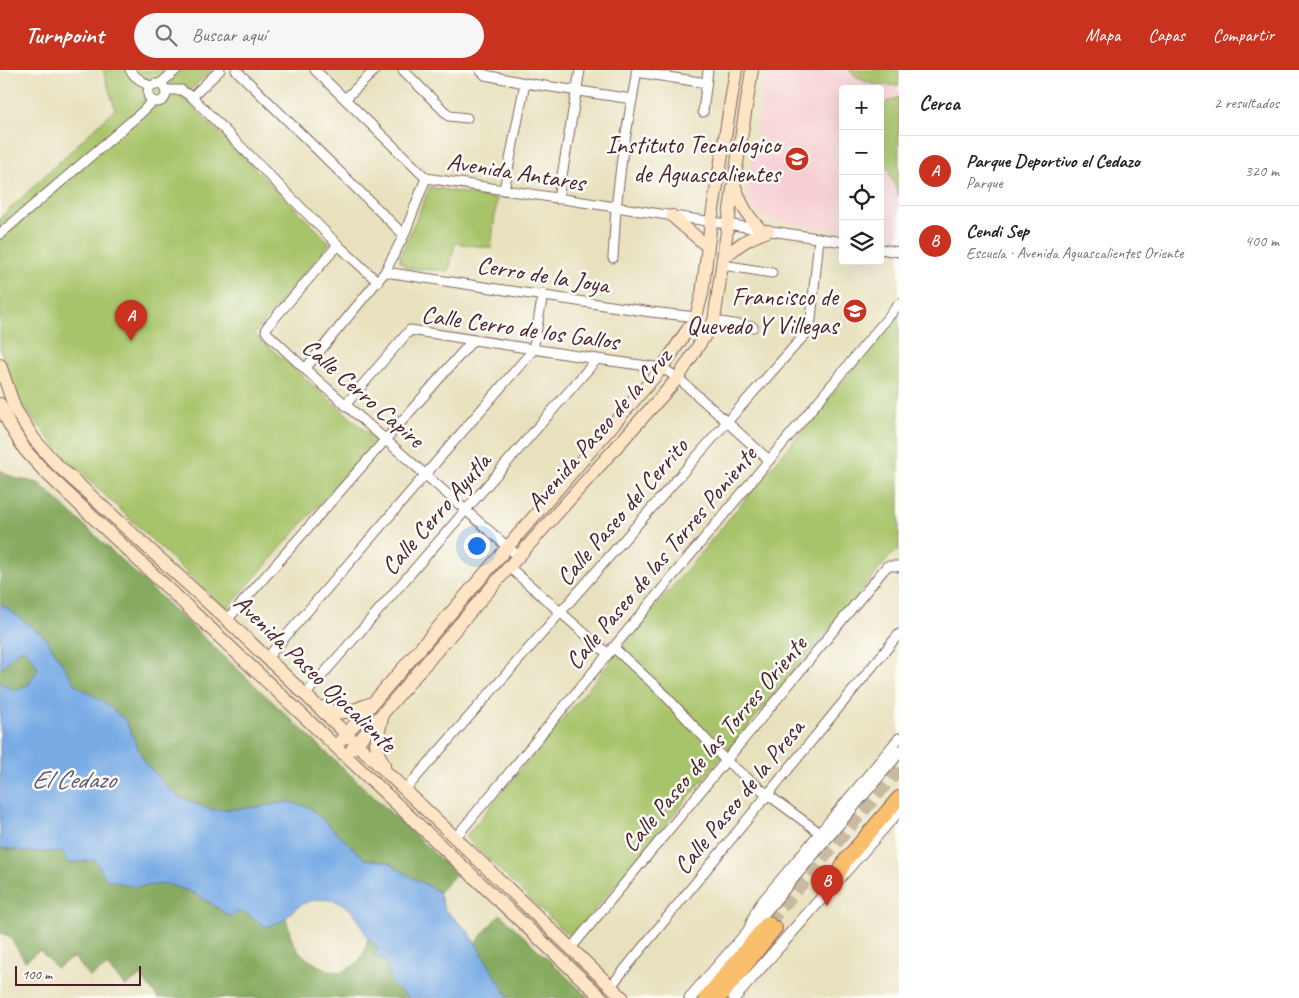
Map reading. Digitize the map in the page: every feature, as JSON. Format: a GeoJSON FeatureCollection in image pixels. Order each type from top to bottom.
{"type":"FeatureCollection","features":[{"type":"Feature","properties":{"kind":"main road","name":"Avenida Paseo de la Cruz"},"geometry":{"type":"LineString","coordinates":[[335,747],[662,368],[696,317],[702,294],[736,70]]}},
{"type":"Feature","properties":{"kind":"main road","name":"Avenida Paseo de la Cruz"},"geometry":{"type":"LineString","coordinates":[[346,756],[510,567],[678,378],[714,321],[752,70]]}},
{"type":"Feature","properties":{"kind":"main road"},"geometry":{"type":"LineString","coordinates":[[723,262],[740,243],[764,230],[749,218],[741,204],[734,182]]}},
{"type":"Feature","properties":{"kind":"main road"},"geometry":{"type":"LineString","coordinates":[[672,216],[708,247]]}},
{"type":"Feature","properties":{"kind":"main road","name":"Avenida Paseo Ojocaliente"},"geometry":{"type":"LineString","coordinates":[[0,365],[15,409],[34,439],[64,472],[267,658],[623,998]]}},
{"type":"Feature","properties":{"kind":"main road","name":"Avenida Paseo Ojocaliente"},"geometry":{"type":"LineString","coordinates":[[0,404],[9,424],[25,450],[45,472],[602,998]]}},
{"type":"Feature","properties":{"kind":"main road"},"geometry":{"type":"LineString","coordinates":[[308,698],[330,711],[338,713],[347,713],[374,702]]}},
{"type":"Feature","properties":{"kind":"main road"},"geometry":{"type":"LineString","coordinates":[[383,712],[376,751],[388,774]]}},
{"type":"Feature","properties":{"kind":"main road"},"geometry":{"type":"LineString","coordinates":[[834,883],[846,862],[899,798]]}},
{"type":"Feature","properties":{"kind":"main road"},"geometry":{"type":"LineString","coordinates":[[695,997],[772,926],[719,998]]}},
{"type":"Feature","properties":{"kind":"street"},"geometry":{"type":"LineString","coordinates":[[130,70],[150,87]]}},
{"type":"Feature","properties":{"kind":"street"},"geometry":{"type":"LineString","coordinates":[[0,234],[153,101],[164,98],[163,87],[176,70]]}},
{"type":"Feature","properties":{"kind":"street"},"geometry":{"type":"LineString","coordinates":[[192,96],[220,70]]}},
{"type":"Feature","properties":{"kind":"street"},"geometry":{"type":"LineString","coordinates":[[236,70],[404,235]]}},
{"type":"Feature","properties":{"kind":"street","name":"Avenida Antares"},"geometry":{"type":"LineString","coordinates":[[316,70],[426,178],[839,241]]}},
{"type":"Feature","properties":{"kind":"street"},"geometry":{"type":"LineString","coordinates":[[345,99],[375,70]]}},
{"type":"Feature","properties":{"kind":"street"},"geometry":{"type":"LineString","coordinates":[[403,70],[449,116],[467,118]]}},
{"type":"Feature","properties":{"kind":"street"},"geometry":{"type":"LineString","coordinates":[[480,70],[485,75],[525,83],[632,99]]}},
{"type":"Feature","properties":{"kind":"street"},"geometry":{"type":"LineString","coordinates":[[558,199],[580,70]]}},
{"type":"Feature","properties":{"kind":"street"},"geometry":{"type":"LineString","coordinates":[[703,112],[708,70]]}},
{"type":"Feature","properties":{"kind":"street"},"geometry":{"type":"LineString","coordinates":[[613,258],[622,158],[636,71],[706,83]]}},
{"type":"Feature","properties":{"kind":"street"},"geometry":{"type":"LineString","coordinates":[[504,190],[525,83]]}},
{"type":"Feature","properties":{"kind":"street"},"geometry":{"type":"LineString","coordinates":[[153,101],[148,95],[148,91],[150,87],[156,84],[181,90],[192,96],[338,245],[378,282]]}},
{"type":"Feature","properties":{"kind":"street"},"geometry":{"type":"LineString","coordinates":[[305,369],[385,272],[404,235],[426,178]]}},
{"type":"Feature","properties":{"kind":"street","name":"Calle Paseo del Cerrito"},"geometry":{"type":"LineString","coordinates":[[405,790],[810,329],[819,238]]}},
{"type":"Feature","properties":{"kind":"street","name":"Calle Cerro Capire"},"geometry":{"type":"LineString","coordinates":[[338,245],[267,327],[266,331],[345,405],[520,557]]}},
{"type":"Feature","properties":{"kind":"street"},"geometry":{"type":"LineString","coordinates":[[884,250],[899,252]]}},
{"type":"Feature","properties":{"kind":"street"},"geometry":{"type":"LineString","coordinates":[[723,262],[772,273]]}},
{"type":"Feature","properties":{"kind":"street","name":"Cerro de la Joya"},"geometry":{"type":"LineString","coordinates":[[385,272],[696,317]]}},
{"type":"Feature","properties":{"kind":"street"},"geometry":{"type":"LineString","coordinates":[[267,658],[533,350],[543,294]]}},
{"type":"Feature","properties":{"kind":"street","name":"Calle Paseo de las Torres Poniente"},"geometry":{"type":"LineString","coordinates":[[455,838],[899,304]]}},
{"type":"Feature","properties":{"kind":"street"},"geometry":{"type":"LineString","coordinates":[[714,321],[753,327]]}},
{"type":"Feature","properties":{"kind":"street","name":"Calle Cerro de los Gallos"},"geometry":{"type":"LineString","coordinates":[[345,405],[410,330],[662,368]]}},
{"type":"Feature","properties":{"kind":"street"},"geometry":{"type":"LineString","coordinates":[[226,620],[473,340]]}},
{"type":"Feature","properties":{"kind":"street","name":"Calle Cerro Ayutla"},"geometry":{"type":"LineString","coordinates":[[308,698],[466,509],[597,359]]}},
{"type":"Feature","properties":{"kind":"street"},"geometry":{"type":"LineString","coordinates":[[662,368],[678,378],[769,460]]}},
{"type":"Feature","properties":{"kind":"street","name":"Calle Paseo de las Torres Oriente"},"geometry":{"type":"LineString","coordinates":[[571,948],[887,566],[899,567]]}},
{"type":"Feature","properties":{"kind":"street"},"geometry":{"type":"LineString","coordinates":[[510,567],[560,613],[662,692],[726,761],[767,794],[820,832]]}},
{"type":"Feature","properties":{"kind":"street","name":"Calle Paseo de la Presa"},"geometry":{"type":"LineString","coordinates":[[611,986],[899,634]]}},
{"type":"Feature","properties":{"kind":"street"},"geometry":{"type":"LineString","coordinates":[[748,933],[752,919],[760,904],[899,738]]}},
{"type":"Feature","properties":{"kind":"street"},"geometry":{"type":"LineString","coordinates":[[695,997],[899,752]]}},
{"type":"Feature","properties":{"kind":"street"},"geometry":{"type":"LineString","coordinates":[[734,998],[899,810]]}},
{"type":"Feature","properties":{"kind":"shaded area","name":"Instituto Tecnologico de Aguascalientes"},"geometry":{"type":"Polygon","coordinates":[[[765,70],[899,70],[899,243],[884,241],[884,85],[839,85],[839,232],[765,217],[756,210],[749,200],[748,189],[765,70]]]}},
{"type":"Feature","properties":{"kind":"green space"},"geometry":{"type":"Polygon","coordinates":[[[103,70],[212,70],[183,97],[330,243],[254,334],[376,440],[226,610],[65,457],[21,405],[0,349],[0,218],[115,109],[103,70]]]}},
{"type":"Feature","properties":{"kind":"green space"},"geometry":{"type":"Polygon","coordinates":[[[849,70],[899,70],[899,85],[885,86],[872,84],[849,70]]]}},
{"type":"Feature","properties":{"kind":"green space"},"geometry":{"type":"Polygon","coordinates":[[[899,97],[899,196],[884,160],[884,103],[899,97]]]}},
{"type":"Feature","properties":{"kind":"green space"},"geometry":{"type":"Polygon","coordinates":[[[430,187],[497,199],[491,248],[455,243],[449,271],[407,268],[400,262],[400,256],[430,187]]]}},
{"type":"Feature","properties":{"kind":"green space"},"geometry":{"type":"Polygon","coordinates":[[[899,314],[899,550],[892,554],[571,938],[465,837],[899,314]]]}},
{"type":"Feature","properties":{"kind":"green space"},"geometry":{"type":"Polygon","coordinates":[[[0,470],[14,478],[39,483],[456,874],[439,892],[388,862],[365,859],[309,807],[289,802],[252,808],[211,810],[177,796],[145,763],[125,720],[105,703],[76,685],[51,646],[35,629],[0,603],[0,470]]]}},
{"type":"Feature","properties":{"kind":"green space"},"geometry":{"type":"Polygon","coordinates":[[[22,649],[34,660],[38,669],[29,684],[16,691],[0,682],[0,669],[22,649]]]}},
{"type":"Feature","properties":{"kind":"green space"},"geometry":{"type":"Polygon","coordinates":[[[0,847],[27,852],[63,852],[68,863],[95,860],[134,887],[165,884],[180,888],[198,895],[230,917],[238,911],[248,914],[266,927],[286,918],[291,937],[299,951],[318,965],[340,973],[352,967],[360,960],[365,951],[368,938],[378,948],[374,955],[382,958],[387,964],[397,989],[410,998],[158,998],[141,976],[125,986],[107,966],[90,977],[74,957],[56,968],[40,950],[25,961],[9,936],[0,933],[0,847]]]}},
{"type":"Feature","properties":{"kind":"green space"},"geometry":{"type":"Polygon","coordinates":[[[500,914],[589,998],[509,998],[475,943],[500,914]]]}},
{"type":"Feature","properties":{"kind":"water","name":"El Cedazo"},"geometry":{"type":"Polygon","coordinates":[[[0,603],[45,637],[76,685],[105,703],[125,720],[145,763],[177,796],[211,810],[250,808],[289,802],[309,807],[365,859],[388,862],[439,892],[444,909],[468,931],[509,998],[410,998],[391,983],[387,964],[382,958],[374,955],[378,948],[367,937],[354,913],[341,903],[325,899],[309,901],[293,910],[284,920],[266,927],[248,914],[238,911],[231,917],[198,895],[180,888],[165,884],[134,887],[106,879],[95,860],[67,863],[63,852],[27,852],[0,847],[0,682],[16,691],[29,684],[38,669],[30,655],[22,649],[0,669],[0,603]]]}},
{"type":"Feature","properties":{"kind":"tunnel"},"geometry":{"type":"LineString","coordinates":[[768,923],[899,768]]}},
{"type":"Feature","properties":{"kind":"place","name":"Instituto Tecnologico de Aguascalientes"},"geometry":{"type":"Point","coordinates":[797,159]}},
{"type":"Feature","properties":{"kind":"place","name":"Francisco de Quevedo Y Villegas"},"geometry":{"type":"Point","coordinates":[855,311]}},
{"type":"Feature","properties":{"kind":"place","name":"Parque Deportivo el Cedazo"},"geometry":{"type":"Point","coordinates":[131,341]}},
{"type":"Feature","properties":{"kind":"place","name":"Cendi Sep"},"geometry":{"type":"Point","coordinates":[827,906]}}]}
